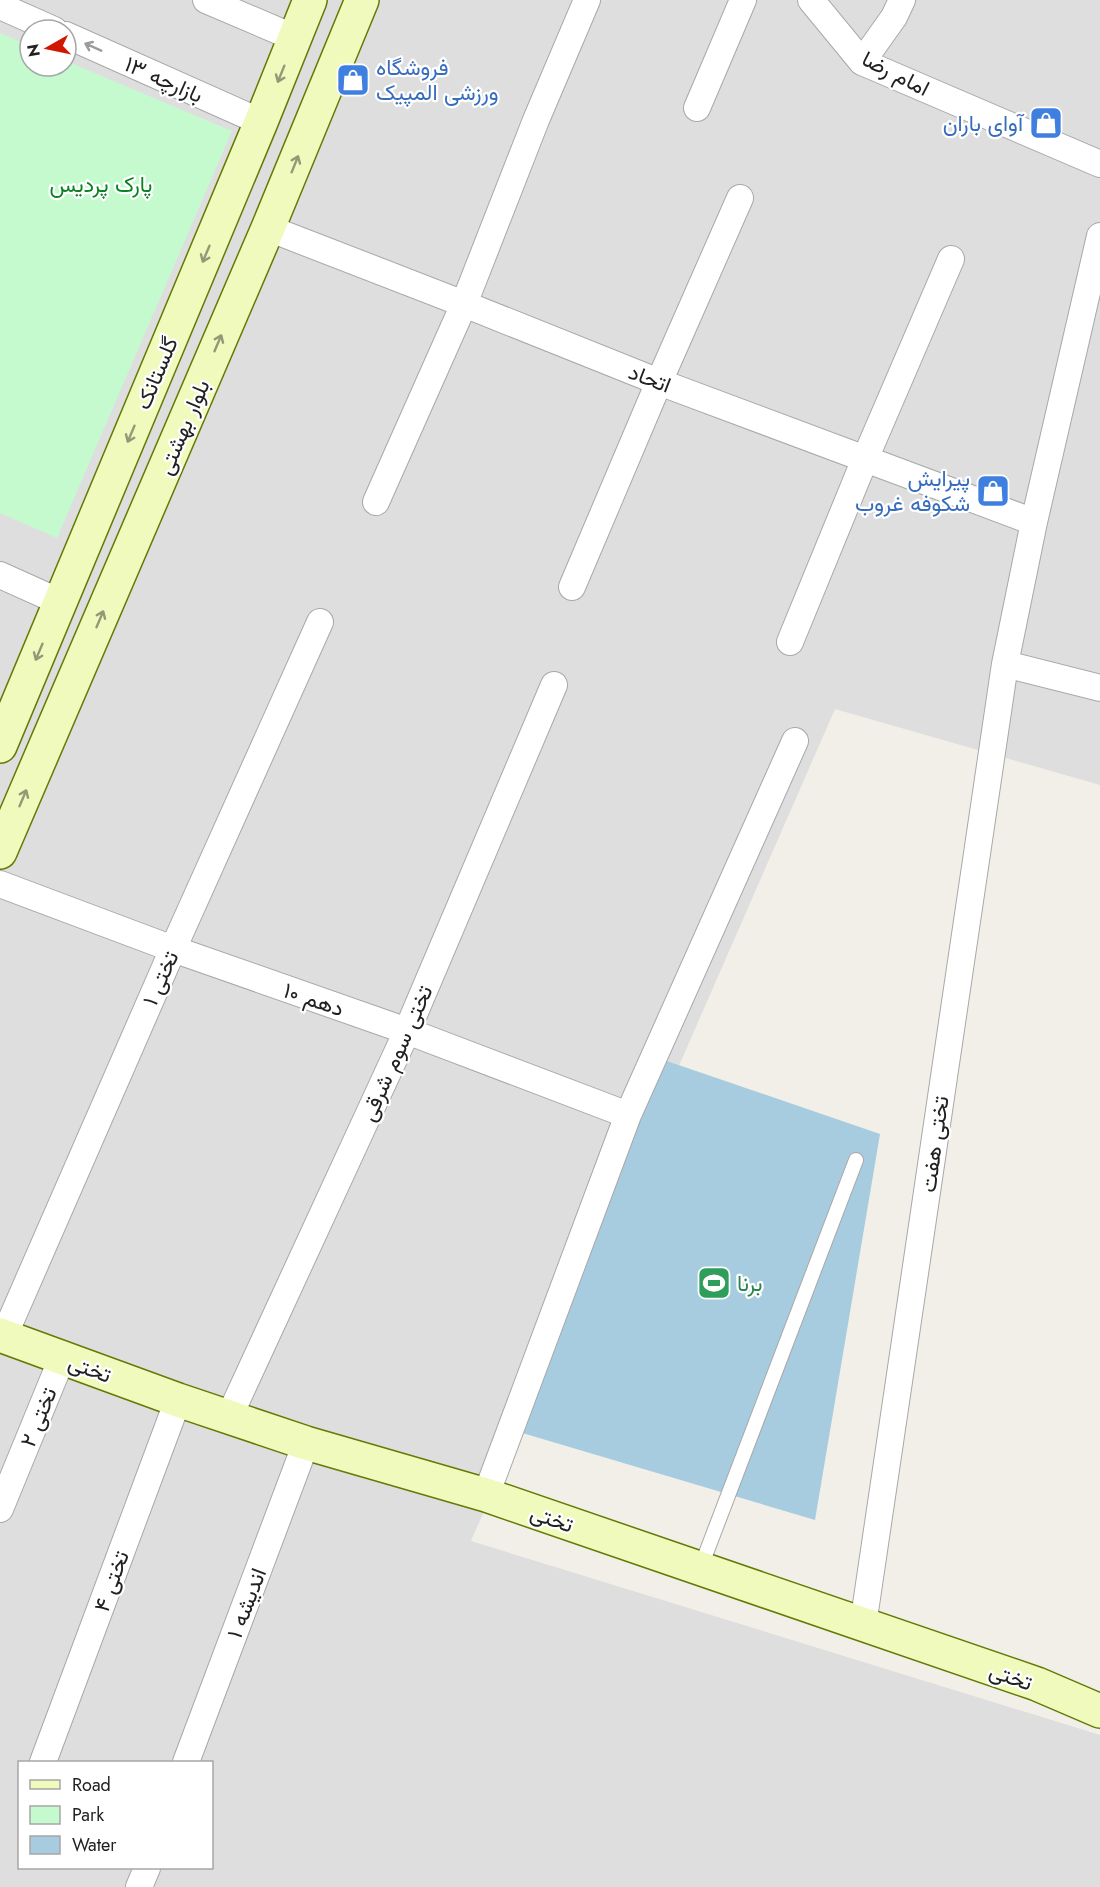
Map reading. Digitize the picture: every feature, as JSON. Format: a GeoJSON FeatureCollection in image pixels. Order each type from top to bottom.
{"type":"FeatureCollection","features":[{"type":"Feature","properties":{"kind":"street"},"geometry":{"type":"LineString","coordinates":[[206,0],[295,38]]}},
{"type":"Feature","properties":{"kind":"street","name":"گلستانک"},"geometry":{"type":"LineString","coordinates":[[0,746],[261,123],[310,0]]}},
{"type":"Feature","properties":{"kind":"street","name":"بلوار بهشتی"},"geometry":{"type":"LineString","coordinates":[[0,852],[268,228],[362,0]]}},
{"type":"Feature","properties":{"kind":"street"},"geometry":{"type":"LineString","coordinates":[[376,502],[464,303],[536,120],[587,0]]}},
{"type":"Feature","properties":{"kind":"street"},"geometry":{"type":"LineString","coordinates":[[697,108],[743,0]]}},
{"type":"Feature","properties":{"kind":"street","name":"امام رضا"},"geometry":{"type":"LineString","coordinates":[[811,0],[862,62],[1100,164]]}},
{"type":"Feature","properties":{"kind":"street"},"geometry":{"type":"LineString","coordinates":[[862,62],[894,17],[902,0]]}},
{"type":"Feature","properties":{"kind":"street"},"geometry":{"type":"LineString","coordinates":[[0,6],[27,18]]}},
{"type":"Feature","properties":{"kind":"street","name":"بازارچه ۱۳"},"geometry":{"type":"LineString","coordinates":[[78,40],[261,123]]}},
{"type":"Feature","properties":{"kind":"street"},"geometry":{"type":"LineString","coordinates":[[573,587],[659,382],[740,198]]}},
{"type":"Feature","properties":{"kind":"street","name":"اتحاد"},"geometry":{"type":"LineString","coordinates":[[268,228],[464,303],[659,382],[1034,522]]}},
{"type":"Feature","properties":{"kind":"street","name":"تختی هفت"},"geometry":{"type":"LineString","coordinates":[[863,1625],[1005,664],[1034,522],[1100,236]]}},
{"type":"Feature","properties":{"kind":"street"},"geometry":{"type":"LineString","coordinates":[[790,642],[951,259]]}},
{"type":"Feature","properties":{"kind":"street"},"geometry":{"type":"LineString","coordinates":[[0,575],[60,602]]}},
{"type":"Feature","properties":{"kind":"street","name":"تختی ۱"},"geometry":{"type":"LineString","coordinates":[[2,1336],[320,622]]}},
{"type":"Feature","properties":{"kind":"street"},"geometry":{"type":"LineString","coordinates":[[1005,664],[1100,688]]}},
{"type":"Feature","properties":{"kind":"street","name":"تختی سوم شرقی"},"geometry":{"type":"LineString","coordinates":[[229,1417],[407,1031],[554,685]]}},
{"type":"Feature","properties":{"kind":"street"},"geometry":{"type":"LineString","coordinates":[[486,1495],[628,1115],[795,741]]}},
{"type":"Feature","properties":{"kind":"street","name":"دهم ۱۰"},"geometry":{"type":"LineString","coordinates":[[0,884],[173,949],[407,1031],[628,1115]]}},
{"type":"Feature","properties":{"kind":"street","name":"تختی"},"geometry":{"type":"LineString","coordinates":[[2,1336],[178,1400],[306,1443],[486,1495],[1037,1684],[1100,1711]]}},
{"type":"Feature","properties":{"kind":"street","name":"تختی ۲"},"geometry":{"type":"LineString","coordinates":[[0,1509],[62,1358]]}},
{"type":"Feature","properties":{"kind":"street","name":"تختی ۴"},"geometry":{"type":"LineString","coordinates":[[43,1761],[178,1400]]}},
{"type":"Feature","properties":{"kind":"street","name":"اندیشه ۱"},"geometry":{"type":"LineString","coordinates":[[186,1761],[306,1443]]}},
{"type":"Feature","properties":{"kind":"street"},"geometry":{"type":"LineString","coordinates":[[139,1887],[147,1869]]}},
{"type":"Feature","properties":{"kind":"lane"},"geometry":{"type":"LineString","coordinates":[[700,1569],[856,1160]]}},
{"type":"Feature","properties":{"kind":"shaded area"},"geometry":{"type":"Polygon","coordinates":[[[0,0],[1100,0],[1100,785],[835,709],[471,1541],[1100,1735],[1100,1887],[0,1887],[0,0]]]}},
{"type":"Feature","properties":{"kind":"green space","name":"پارک پردیس"},"geometry":{"type":"Polygon","coordinates":[[[0,33],[18,41],[18,78],[78,78],[78,66],[232,131],[57,538],[0,513],[0,33]]]}},
{"type":"Feature","properties":{"kind":"water","name":"برنا"},"geometry":{"type":"Polygon","coordinates":[[[658,1058],[880,1134],[815,1520],[519,1432],[658,1058]]]}},
{"type":"Feature","properties":{"kind":"place","name":"فروشگاه ورزشی المپیک"},"geometry":{"type":"Point","coordinates":[353,80]}},
{"type":"Feature","properties":{"kind":"place","name":"آوای باران"},"geometry":{"type":"Point","coordinates":[1046,123]}},
{"type":"Feature","properties":{"kind":"place","name":"پیرایش شکوفه غروب"},"geometry":{"type":"Point","coordinates":[993,491]}},
{"type":"Feature","properties":{"kind":"place","name":"برنا"},"geometry":{"type":"Point","coordinates":[714,1283]}}]}
